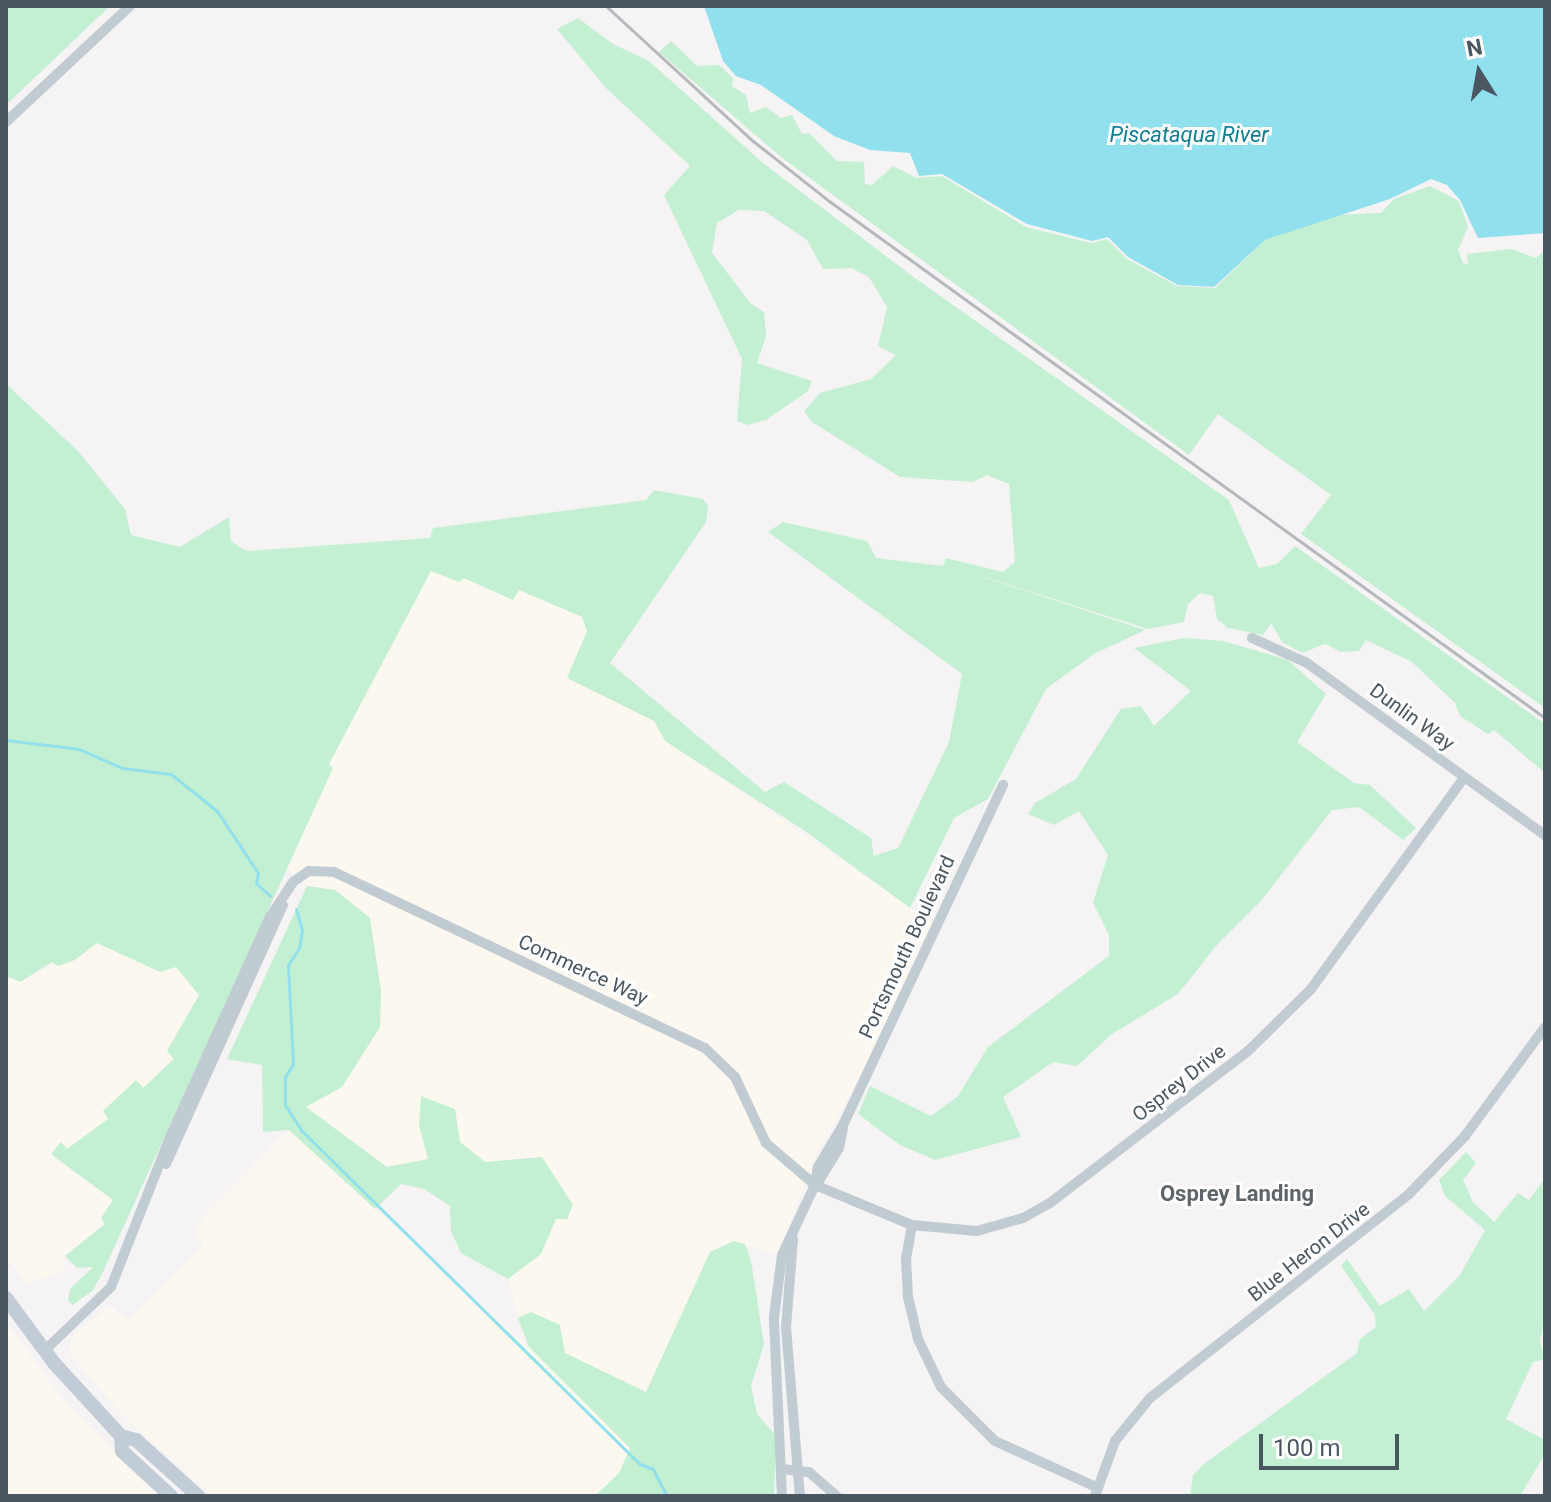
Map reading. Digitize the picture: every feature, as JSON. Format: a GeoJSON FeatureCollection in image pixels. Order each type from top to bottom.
{"type":"FeatureCollection","features":[{"type":"Feature","properties":{"kind":"main road"},"geometry":{"type":"LineString","coordinates":[[6,1298],[44,1351],[121,1436],[136,1440],[198,1496]]}},
{"type":"Feature","properties":{"kind":"main road"},"geometry":{"type":"LineString","coordinates":[[121,1436],[122,1451],[171,1496]]}},
{"type":"Feature","properties":{"kind":"street"},"geometry":{"type":"LineString","coordinates":[[6,122],[130,6]]}},
{"type":"Feature","properties":{"kind":"street","name":"Dunlin Way"},"geometry":{"type":"LineString","coordinates":[[1252,638],[1307,663],[1545,835]]}},
{"type":"Feature","properties":{"kind":"street","name":"Osprey Drive"},"geometry":{"type":"LineString","coordinates":[[815,1185],[912,1225],[977,1231],[1034,1213],[1231,1066],[1316,983],[1464,778]]}},
{"type":"Feature","properties":{"kind":"street","name":"Portsmouth Boulevard"},"geometry":{"type":"LineString","coordinates":[[782,1496],[774,1317],[780,1266],[815,1185],[839,1148],[843,1125],[1003,785]]}},
{"type":"Feature","properties":{"kind":"street","name":"Commerce Way"},"geometry":{"type":"LineString","coordinates":[[44,1351],[105,1297],[270,917],[287,892],[309,871],[334,872],[705,1048],[735,1077],[766,1143],[815,1185]]}},
{"type":"Feature","properties":{"kind":"street","name":"Blue Heron Drive"},"geometry":{"type":"LineString","coordinates":[[1095,1492],[1115,1441],[1150,1398],[1409,1194],[1465,1136],[1545,1027]]}},
{"type":"Feature","properties":{"kind":"street"},"geometry":{"type":"LineString","coordinates":[[912,1225],[906,1258],[908,1297],[918,1339],[941,1387],[995,1441],[1095,1492]]}},
{"type":"Feature","properties":{"kind":"street","name":"Portsmouth Boulevard"},"geometry":{"type":"LineString","coordinates":[[793,1237],[786,1327],[800,1496]]}},
{"type":"Feature","properties":{"kind":"street"},"geometry":{"type":"LineString","coordinates":[[783,1469],[799,1470],[823,1480],[837,1496]]}},
{"type":"Feature","properties":{"kind":"shaded area"},"geometry":{"type":"Polygon","coordinates":[[[430,570],[459,582],[464,578],[512,600],[518,590],[582,617],[587,631],[567,678],[654,721],[665,741],[932,922],[865,1067],[813,1161],[778,1255],[734,1241],[710,1252],[646,1392],[565,1353],[560,1338],[531,1312],[518,1318],[508,1279],[541,1254],[556,1219],[510,1163],[485,1162],[460,1142],[422,1097],[419,1125],[428,1159],[387,1167],[305,1107],[335,890],[307,886],[287,869],[333,768],[329,765],[430,570]]]}},
{"type":"Feature","properties":{"kind":"shaded area"},"geometry":{"type":"Polygon","coordinates":[[[97,943],[131,958],[176,967],[199,995],[167,1050],[174,1058],[143,1088],[136,1081],[108,1119],[66,1149],[53,1149],[52,1157],[113,1200],[105,1223],[65,1255],[65,1271],[27,1283],[6,1257],[6,976],[20,982],[97,943]]]}},
{"type":"Feature","properties":{"kind":"shaded area"},"geometry":{"type":"Polygon","coordinates":[[[289,1130],[529,1347],[630,1449],[619,1473],[595,1496],[213,1496],[125,1418],[70,1353],[72,1336],[110,1305],[128,1322],[203,1245],[195,1231],[204,1216],[289,1130]]]}},
{"type":"Feature","properties":{"kind":"shaded area"},"geometry":{"type":"Polygon","coordinates":[[[6,1323],[69,1407],[157,1496],[6,1496],[6,1323]]]}},
{"type":"Feature","properties":{"kind":"green space"},"geometry":{"type":"Polygon","coordinates":[[[6,6],[110,6],[6,105],[6,6]]]}},
{"type":"Feature","properties":{"kind":"green space"},"geometry":{"type":"Polygon","coordinates":[[[578,18],[613,44],[649,61],[763,163],[912,276],[1229,500],[1259,568],[1277,564],[1295,546],[1545,724],[1545,773],[1494,730],[1488,734],[1460,716],[1455,703],[1412,662],[1366,640],[1359,651],[1341,652],[1325,644],[1302,653],[1282,642],[1271,623],[1263,635],[1228,628],[1217,619],[1213,596],[1200,593],[1188,604],[1184,622],[1148,629],[946,565],[1145,630],[1094,654],[1046,689],[988,799],[954,818],[910,908],[805,831],[665,741],[654,721],[567,678],[587,631],[582,617],[519,590],[513,600],[464,578],[459,582],[431,571],[329,764],[333,768],[102,1274],[93,1290],[73,1305],[68,1301],[70,1289],[93,1267],[77,1268],[65,1256],[105,1224],[101,1218],[113,1200],[51,1154],[61,1142],[67,1149],[108,1119],[103,1111],[136,1080],[143,1088],[174,1059],[167,1051],[199,995],[176,967],[160,972],[97,943],[75,960],[58,966],[52,962],[20,982],[6,976],[6,384],[78,451],[125,509],[131,535],[180,547],[229,517],[231,541],[246,551],[430,538],[433,528],[646,500],[654,490],[703,499],[708,506],[706,522],[610,663],[765,792],[784,782],[871,838],[874,856],[898,848],[949,742],[962,674],[768,532],[783,522],[867,541],[876,558],[943,566],[946,558],[1003,572],[1015,562],[1009,484],[987,475],[973,482],[900,477],[812,422],[804,411],[820,393],[871,379],[896,355],[878,346],[887,307],[869,277],[851,268],[823,269],[807,240],[764,211],[739,210],[717,223],[712,253],[751,304],[764,312],[766,336],[757,363],[812,381],[808,391],[766,420],[747,425],[737,421],[742,359],[664,195],[690,166],[606,88],[557,29],[578,18]]]}},
{"type":"Feature","properties":{"kind":"green space"},"geometry":{"type":"Polygon","coordinates":[[[671,41],[697,66],[719,65],[733,78],[732,86],[746,95],[750,113],[766,107],[781,118],[792,115],[802,134],[809,133],[837,161],[864,162],[865,184],[872,185],[893,166],[917,178],[942,176],[1026,227],[1091,243],[1107,239],[1127,259],[1177,286],[1215,288],[1265,240],[1334,215],[1381,213],[1394,199],[1430,186],[1459,201],[1468,227],[1458,250],[1463,263],[1468,264],[1467,254],[1511,249],[1536,258],[1545,250],[1545,708],[1301,534],[1331,495],[1218,414],[1189,455],[781,157],[659,52],[671,41]]]}},
{"type":"Feature","properties":{"kind":"green space"},"geometry":{"type":"Polygon","coordinates":[[[1184,638],[1223,641],[1288,660],[1326,694],[1297,742],[1354,783],[1370,785],[1416,828],[1403,840],[1359,807],[1332,810],[1260,902],[1216,946],[1178,994],[1112,1034],[1077,1066],[1053,1062],[1003,1097],[1021,1137],[935,1160],[900,1145],[858,1114],[870,1086],[931,1116],[958,1096],[988,1047],[1109,956],[1109,935],[1093,903],[1108,855],[1079,811],[1054,825],[1028,814],[1035,803],[1076,779],[1121,709],[1141,706],[1154,726],[1191,691],[1134,648],[1184,638]]]}},
{"type":"Feature","properties":{"kind":"green space"},"geometry":{"type":"Polygon","coordinates":[[[307,886],[335,890],[370,918],[381,991],[380,1027],[342,1087],[306,1107],[387,1167],[428,1159],[419,1125],[421,1096],[455,1109],[460,1142],[485,1162],[542,1157],[573,1205],[567,1219],[556,1219],[541,1254],[508,1279],[461,1253],[451,1231],[450,1206],[424,1189],[401,1184],[375,1209],[289,1130],[263,1132],[262,1065],[227,1059],[307,886]]]}},
{"type":"Feature","properties":{"kind":"green space"},"geometry":{"type":"Polygon","coordinates":[[[1466,1152],[1476,1163],[1463,1180],[1473,1202],[1494,1222],[1518,1193],[1529,1200],[1545,1178],[1545,1315],[1540,1342],[1545,1359],[1533,1362],[1506,1419],[1545,1440],[1545,1454],[1520,1496],[1190,1496],[1193,1475],[1204,1464],[1357,1353],[1360,1339],[1376,1327],[1375,1315],[1341,1266],[1347,1259],[1380,1306],[1409,1289],[1424,1311],[1460,1275],[1485,1230],[1445,1196],[1439,1180],[1466,1152]]]}},
{"type":"Feature","properties":{"kind":"green space"},"geometry":{"type":"Polygon","coordinates":[[[734,1241],[745,1244],[751,1261],[764,1344],[751,1386],[757,1414],[776,1436],[774,1496],[595,1496],[619,1473],[630,1448],[529,1347],[518,1318],[531,1312],[560,1325],[565,1353],[646,1392],[710,1252],[734,1241]]]}},
{"type":"Feature","properties":{"kind":"water","name":"Piscataqua River"},"geometry":{"type":"Polygon","coordinates":[[[704,6],[1545,6],[1545,233],[1478,238],[1460,200],[1447,185],[1431,179],[1390,199],[1265,240],[1214,287],[1178,285],[1128,257],[1108,237],[1092,241],[1027,224],[942,174],[919,176],[910,153],[870,150],[834,136],[761,85],[736,76],[723,61],[704,6]]]}},
{"type":"Feature","properties":{"kind":"waterway"},"geometry":{"type":"LineString","coordinates":[[6,740],[79,749],[122,768],[171,774],[217,811],[258,873],[256,883],[270,896]]}},
{"type":"Feature","properties":{"kind":"waterway"},"geometry":{"type":"LineString","coordinates":[[296,909],[302,930],[299,948],[288,965],[293,1064],[285,1077],[285,1105],[301,1130],[640,1464],[653,1469],[667,1496]]}},
{"type":"Feature","properties":{"kind":"railway"},"geometry":{"type":"LineString","coordinates":[[606,6],[753,141],[829,201],[1545,718]]}},
{"type":"Feature","properties":{"kind":"district","name":"Osprey Landing"},"geometry":{"type":"Point","coordinates":[1237,1194]}}]}
